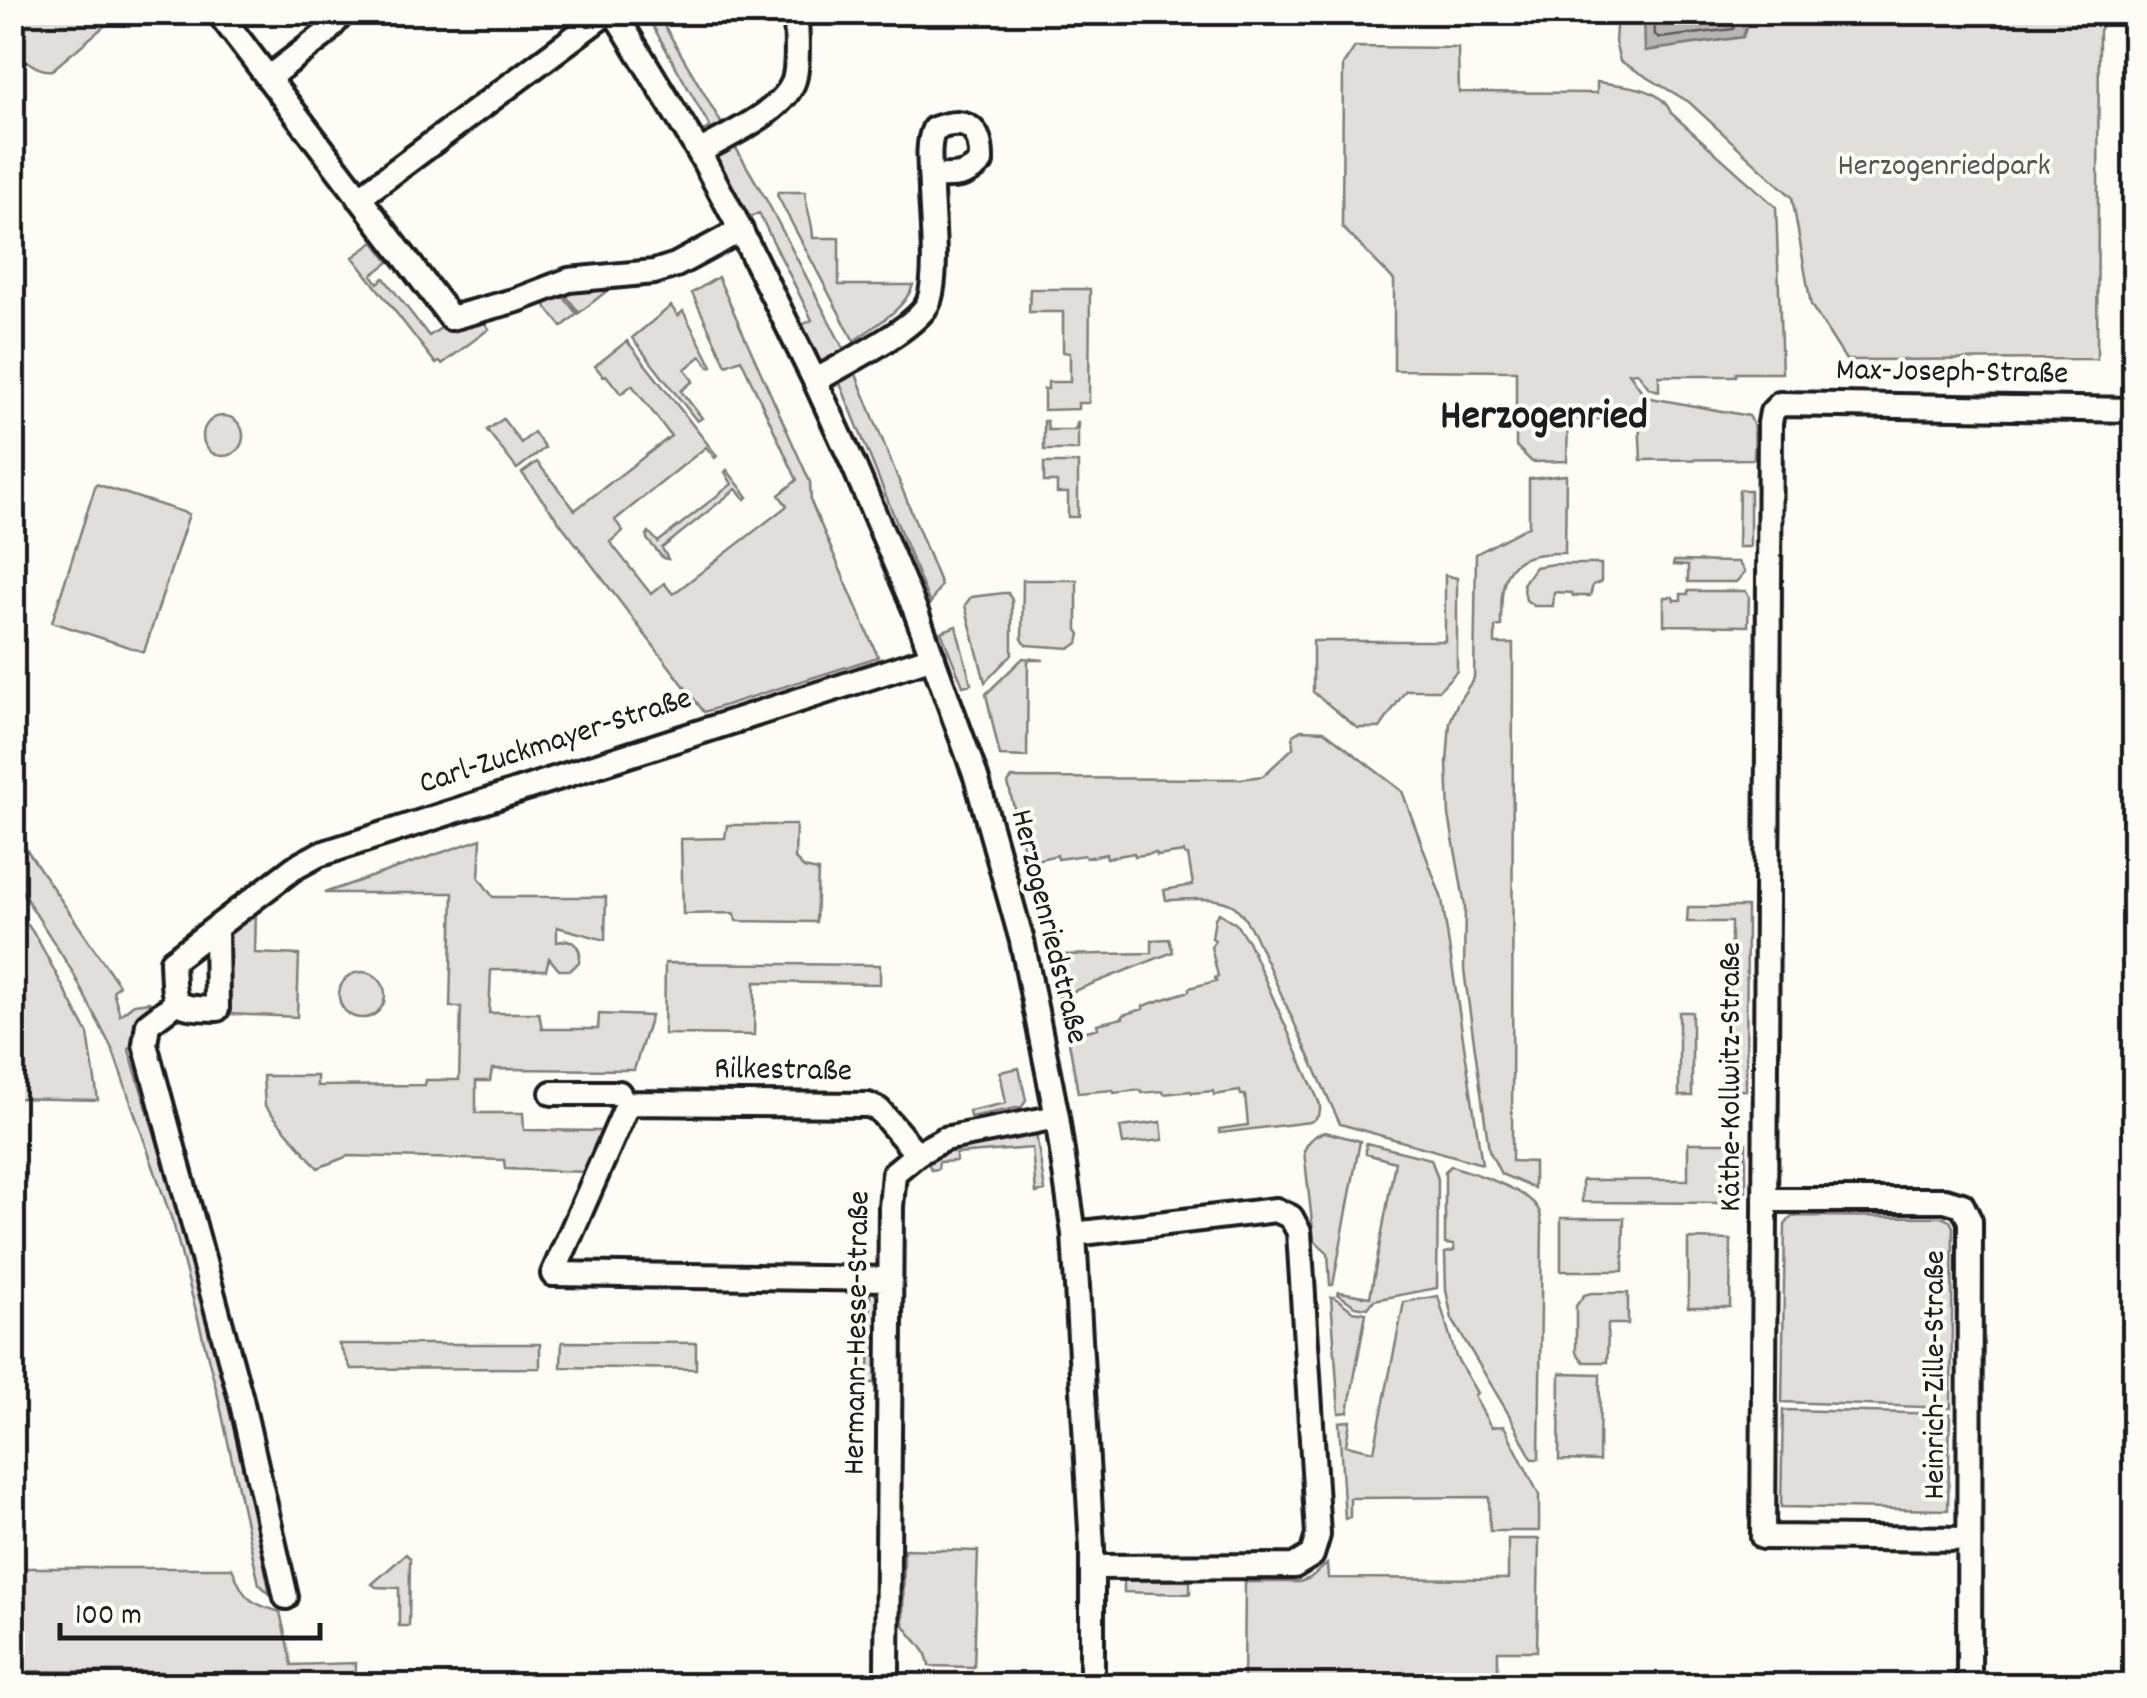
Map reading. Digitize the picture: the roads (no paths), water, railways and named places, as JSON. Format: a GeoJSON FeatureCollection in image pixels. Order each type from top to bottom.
{"type":"FeatureCollection","features":[{"type":"Feature","properties":{"kind":"street"},"geometry":{"type":"LineString","coordinates":[[218,12],[451,318],[517,300],[569,280],[654,272],[676,265],[741,230]]}},
{"type":"Feature","properties":{"kind":"street"},"geometry":{"type":"LineString","coordinates":[[268,78],[324,35],[344,12]]}},
{"type":"Feature","properties":{"kind":"street","name":"Herzogenriedstraße"},"geometry":{"type":"LineString","coordinates":[[359,198],[611,12],[698,152],[741,230],[854,466],[934,656],[972,762],[1016,919],[1057,1117],[1074,1234],[1092,1566],[1092,1686]]}},
{"type":"Feature","properties":{"kind":"street"},"geometry":{"type":"LineString","coordinates":[[698,152],[779,104],[789,91],[795,77],[796,12]]}},
{"type":"Feature","properties":{"kind":"street"},"geometry":{"type":"LineString","coordinates":[[814,381],[890,337],[920,316],[928,302],[932,280],[931,176]]}},
{"type":"Feature","properties":{"kind":"street","name":"Max-Joseph-Straße"},"geometry":{"type":"LineString","coordinates":[[1772,412],[1780,404],[2134,410]]}},
{"type":"Feature","properties":{"kind":"street","name":"Käthe-Kollwitz-Straße"},"geometry":{"type":"LineString","coordinates":[[1772,412],[1763,1536],[1970,1539]]}},
{"type":"Feature","properties":{"kind":"street","name":"Carl-Zuckmayer-Straße"},"geometry":{"type":"LineString","coordinates":[[177,1002],[172,961],[294,868],[318,855],[934,656]]}},
{"type":"Feature","properties":{"kind":"street"},"geometry":{"type":"LineString","coordinates":[[216,928],[217,1009],[187,1008],[177,1002],[148,1024],[145,1044],[242,1398],[286,1597]]}},
{"type":"Feature","properties":{"kind":"street","name":"Rilkestraße"},"geometry":{"type":"LineString","coordinates":[[552,1093],[868,1105],[879,1110],[917,1154]]}},
{"type":"Feature","properties":{"kind":"street"},"geometry":{"type":"LineString","coordinates":[[623,1098],[554,1274],[890,1278]]}},
{"type":"Feature","properties":{"kind":"street"},"geometry":{"type":"LineString","coordinates":[[917,1154],[944,1139],[1057,1117]]}},
{"type":"Feature","properties":{"kind":"street","name":"Hermann-Hesse-Straße"},"geometry":{"type":"LineString","coordinates":[[887,1670],[891,1207],[894,1173],[917,1154]]}},
{"type":"Feature","properties":{"kind":"street","name":"Heinrich-Zille-Straße"},"geometry":{"type":"LineString","coordinates":[[1765,1200],[1946,1200],[1962,1205],[1970,1221],[1969,1686]]}},
{"type":"Feature","properties":{"kind":"street"},"geometry":{"type":"LineString","coordinates":[[1074,1234],[1276,1210],[1291,1217],[1299,1232],[1318,1536],[1312,1555],[1294,1566],[1092,1566]]}},
{"type":"Feature","properties":{"kind":"water"},"geometry":{"type":"Polygon","coordinates":[[[1644,12],[1751,13],[1743,37],[1645,51],[1644,12]]]}},
{"type":"Feature","properties":{"kind":"district","name":"Herzogenried"},"geometry":{"type":"Point","coordinates":[1544,419]}},
{"type":"Feature","properties":{"kind":"park label","name":"Herzogenriedpark"},"geometry":{"type":"Point","coordinates":[1944,168]}}]}
